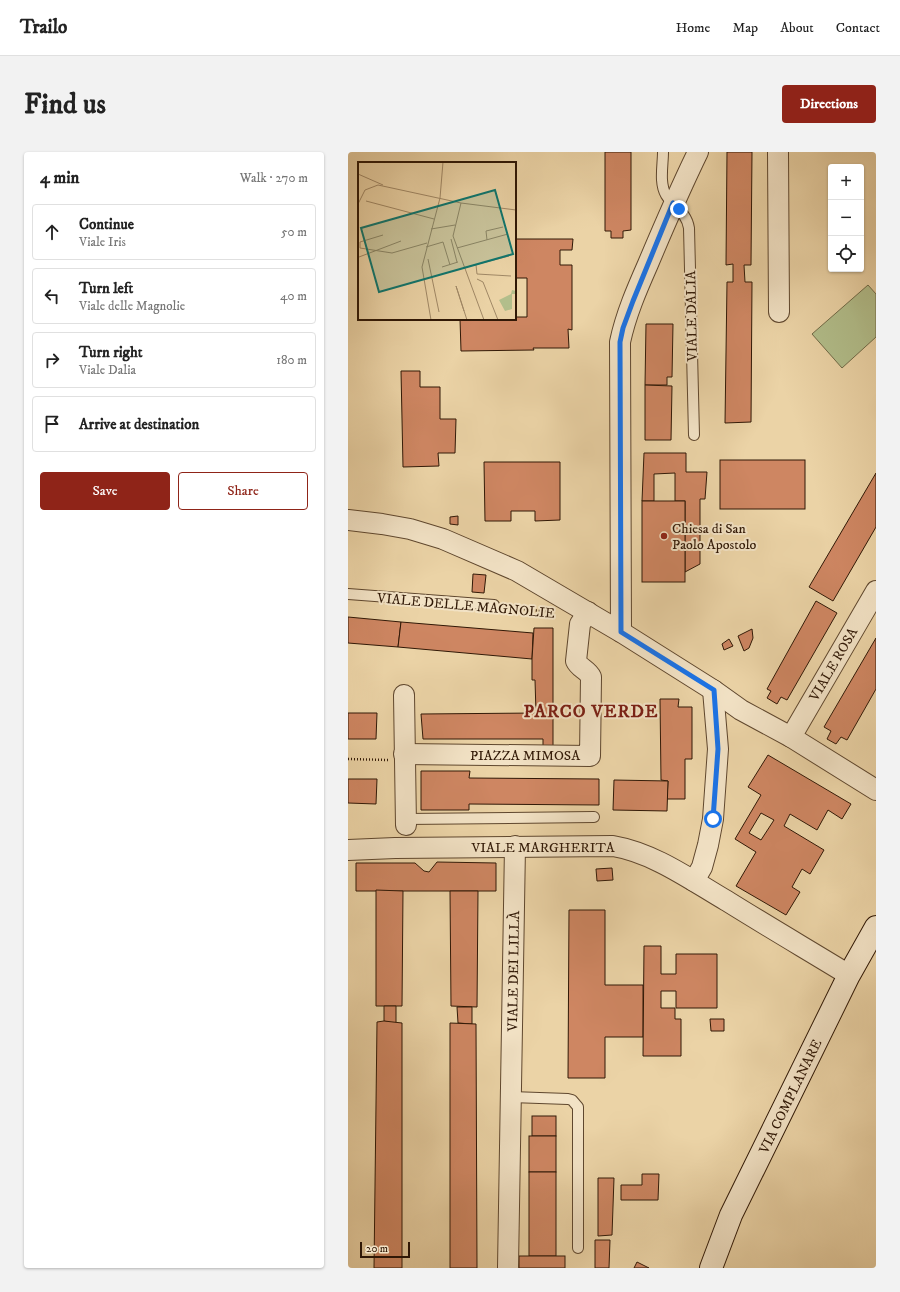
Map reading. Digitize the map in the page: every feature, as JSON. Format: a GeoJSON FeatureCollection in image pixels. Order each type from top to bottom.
{"type":"FeatureCollection","features":[{"type":"Feature","properties":{"kind":"main road","name":"VIA COMPLANARE"},"geometry":{"type":"LineString","coordinates":[[710,1268],[731,1215],[849,975],[876,927]]}},
{"type":"Feature","properties":{"kind":"street"},"geometry":{"type":"LineString","coordinates":[[621,632],[620,342],[623,328],[633,301],[673,203],[698,152]]}},
{"type":"Feature","properties":{"kind":"street"},"geometry":{"type":"LineString","coordinates":[[778,152],[779,312]]}},
{"type":"Feature","properties":{"kind":"street","name":"VIALE DELLE MAGNOLIE"},"geometry":{"type":"LineString","coordinates":[[348,520],[410,529],[443,539],[517,571],[621,632],[714,690],[741,710],[791,737],[876,790]]}},
{"type":"Feature","properties":{"kind":"street","name":"VIALE ROSA"},"geometry":{"type":"LineString","coordinates":[[791,737],[876,591]]}},
{"type":"Feature","properties":{"kind":"street","name":"PIAZZA MIMOSA"},"geometry":{"type":"LineString","coordinates":[[404,757],[590,756],[591,677],[589,673],[576,661],[580,624],[588,612]]}},
{"type":"Feature","properties":{"kind":"street"},"geometry":{"type":"LineString","coordinates":[[694,881],[702,866],[713,819],[718,749],[714,690]]}},
{"type":"Feature","properties":{"kind":"street"},"geometry":{"type":"LineString","coordinates":[[404,695],[406,822],[415,830],[418,848]]}},
{"type":"Feature","properties":{"kind":"street"},"geometry":{"type":"LineString","coordinates":[[395,848],[394,834],[399,827],[406,822]]}},
{"type":"Feature","properties":{"kind":"street","name":"VIALE MARGHERITA"},"geometry":{"type":"LineString","coordinates":[[348,850],[515,846],[612,846],[626,848],[659,862],[694,881],[849,975]]}},
{"type":"Feature","properties":{"kind":"street","name":"VIALE DEI LILLÀ"},"geometry":{"type":"LineString","coordinates":[[508,1267],[515,846]]}},
{"type":"Feature","properties":{"kind":"street"},"geometry":{"type":"LineString","coordinates":[[348,850],[348,865]]}},
{"type":"Feature","properties":{"kind":"lane","name":"VIALE DALIA"},"geometry":{"type":"LineString","coordinates":[[663,152],[662,183],[666,196],[686,216],[689,228],[694,435]]}},
{"type":"Feature","properties":{"kind":"lane","name":"VIALE DELLE MAGNOLIE"},"geometry":{"type":"LineString","coordinates":[[348,594],[494,605]]}},
{"type":"Feature","properties":{"kind":"lane","name":"VIALE MARGHERITA"},"geometry":{"type":"LineString","coordinates":[[406,822],[594,817]]}},
{"type":"Feature","properties":{"kind":"lane"},"geometry":{"type":"LineString","coordinates":[[510,1097],[568,1099],[572,1100],[578,1107],[578,1248]]}},
{"type":"Feature","properties":{"kind":"path","name":"VIALE DELLE MAGNOLIE"},"geometry":{"type":"LineString","coordinates":[[494,605],[554,612]]}},
{"type":"Feature","properties":{"kind":"path"},"geometry":{"type":"LineString","coordinates":[[348,759],[404,757]]}},
{"type":"Feature","properties":{"kind":"green space"},"geometry":{"type":"Polygon","coordinates":[[[868,285],[876,294],[876,337],[842,368],[812,334],[868,285]]]}},
{"type":"Feature","properties":{"kind":"building"},"geometry":{"type":"Polygon","coordinates":[[[605,152],[631,152],[631,230],[623,231],[623,238],[611,238],[611,231],[605,231],[605,152]]]}},
{"type":"Feature","properties":{"kind":"building"},"geometry":{"type":"Polygon","coordinates":[[[727,152],[752,152],[751,265],[744,265],[745,282],[752,282],[751,422],[725,423],[727,282],[733,282],[733,264],[726,265],[727,152]]]}},
{"type":"Feature","properties":{"kind":"building"},"geometry":{"type":"Polygon","coordinates":[[[516,239],[573,239],[572,250],[560,250],[560,265],[572,265],[572,330],[568,329],[569,348],[461,351],[460,320],[516,320],[516,317],[527,317],[527,278],[516,278],[516,239]]]}},
{"type":"Feature","properties":{"kind":"building"},"geometry":{"type":"Polygon","coordinates":[[[646,324],[673,324],[672,377],[667,377],[667,385],[645,385],[646,324]]]}},
{"type":"Feature","properties":{"kind":"building"},"geometry":{"type":"Polygon","coordinates":[[[401,371],[420,371],[420,387],[440,387],[440,419],[456,419],[455,453],[438,453],[439,466],[403,467],[401,371]]]}},
{"type":"Feature","properties":{"kind":"building"},"geometry":{"type":"Polygon","coordinates":[[[645,385],[672,386],[671,440],[645,440],[645,385]]]}},
{"type":"Feature","properties":{"kind":"building"},"geometry":{"type":"Polygon","coordinates":[[[644,453],[686,453],[686,472],[707,472],[705,499],[700,499],[700,564],[685,572],[685,501],[675,501],[675,473],[654,474],[654,501],[642,501],[644,453]]]}},
{"type":"Feature","properties":{"kind":"building"},"geometry":{"type":"Polygon","coordinates":[[[720,460],[805,460],[805,509],[720,509],[720,460]]]}},
{"type":"Feature","properties":{"kind":"building"},"geometry":{"type":"Polygon","coordinates":[[[484,462],[560,462],[560,520],[535,521],[535,511],[511,511],[511,521],[485,521],[484,462]]]}},
{"type":"Feature","properties":{"kind":"building"},"geometry":{"type":"Polygon","coordinates":[[[876,473],[876,527],[833,601],[809,587],[876,473]]]}},
{"type":"Feature","properties":{"kind":"building","name":"Chiesa di San Paolo Apostolo"},"geometry":{"type":"Polygon","coordinates":[[[642,501],[685,501],[685,582],[642,582],[642,501]]]}},
{"type":"Feature","properties":{"kind":"building"},"geometry":{"type":"Polygon","coordinates":[[[458,516],[458,525],[450,524],[450,517],[458,516]]]}},
{"type":"Feature","properties":{"kind":"building"},"geometry":{"type":"Polygon","coordinates":[[[473,574],[486,575],[484,593],[472,592],[473,574]]]}},
{"type":"Feature","properties":{"kind":"building"},"geometry":{"type":"Polygon","coordinates":[[[816,601],[837,613],[787,700],[781,697],[777,704],[767,698],[771,691],[767,689],[816,601]]]}},
{"type":"Feature","properties":{"kind":"building"},"geometry":{"type":"Polygon","coordinates":[[[348,617],[401,622],[398,647],[348,643],[348,617]]]}},
{"type":"Feature","properties":{"kind":"building"},"geometry":{"type":"Polygon","coordinates":[[[401,622],[533,633],[532,659],[398,647],[401,622]]]}},
{"type":"Feature","properties":{"kind":"building"},"geometry":{"type":"Polygon","coordinates":[[[534,628],[553,628],[553,747],[543,746],[543,739],[423,739],[421,714],[536,713],[535,680],[532,680],[534,628]]]}},
{"type":"Feature","properties":{"kind":"building"},"geometry":{"type":"Polygon","coordinates":[[[752,629],[753,638],[749,648],[744,651],[738,636],[752,629]]]}},
{"type":"Feature","properties":{"kind":"building"},"geometry":{"type":"Polygon","coordinates":[[[876,638],[876,689],[847,740],[841,737],[836,744],[827,739],[831,731],[824,727],[876,638]]]}},
{"type":"Feature","properties":{"kind":"building"},"geometry":{"type":"Polygon","coordinates":[[[729,639],[733,646],[724,650],[722,644],[729,639]]]}},
{"type":"Feature","properties":{"kind":"building"},"geometry":{"type":"Polygon","coordinates":[[[660,699],[679,699],[678,707],[692,707],[692,759],[685,759],[685,799],[667,799],[668,781],[661,780],[660,699]]]}},
{"type":"Feature","properties":{"kind":"building"},"geometry":{"type":"Polygon","coordinates":[[[348,713],[377,713],[376,739],[348,739],[348,713]]]}},
{"type":"Feature","properties":{"kind":"building"},"geometry":{"type":"Polygon","coordinates":[[[768,755],[851,804],[842,819],[828,810],[817,830],[790,814],[784,826],[824,850],[810,874],[802,869],[792,887],[800,892],[786,915],[736,886],[756,852],[735,839],[761,795],[748,787],[768,755]],[[761,813],[749,833],[761,840],[774,820],[761,813]]]}},
{"type":"Feature","properties":{"kind":"building"},"geometry":{"type":"Polygon","coordinates":[[[421,771],[470,771],[469,778],[599,779],[599,805],[469,804],[469,810],[421,810],[421,771]]]}},
{"type":"Feature","properties":{"kind":"building"},"geometry":{"type":"Polygon","coordinates":[[[348,779],[377,779],[376,804],[348,803],[348,779]]]}},
{"type":"Feature","properties":{"kind":"building"},"geometry":{"type":"Polygon","coordinates":[[[614,780],[668,781],[667,811],[613,810],[614,780]]]}},
{"type":"Feature","properties":{"kind":"building"},"geometry":{"type":"Polygon","coordinates":[[[437,862],[496,863],[496,891],[356,891],[356,863],[415,863],[424,871],[429,872],[437,862]]]}},
{"type":"Feature","properties":{"kind":"building"},"geometry":{"type":"Polygon","coordinates":[[[612,868],[613,880],[597,881],[596,869],[612,868]]]}},
{"type":"Feature","properties":{"kind":"building"},"geometry":{"type":"Polygon","coordinates":[[[376,890],[403,891],[402,1006],[376,1006],[376,890]]]}},
{"type":"Feature","properties":{"kind":"building"},"geometry":{"type":"Polygon","coordinates":[[[450,891],[478,891],[477,1007],[451,1006],[450,891]]]}},
{"type":"Feature","properties":{"kind":"building"},"geometry":{"type":"Polygon","coordinates":[[[569,910],[605,910],[605,985],[643,985],[643,1037],[605,1037],[605,1078],[568,1078],[569,910]]]}},
{"type":"Feature","properties":{"kind":"building"},"geometry":{"type":"Polygon","coordinates":[[[644,946],[661,946],[661,974],[676,974],[676,954],[717,954],[717,1008],[676,1008],[676,991],[661,991],[661,1008],[675,1008],[675,1019],[681,1019],[681,1056],[643,1056],[644,946]]]}},
{"type":"Feature","properties":{"kind":"building"},"geometry":{"type":"Polygon","coordinates":[[[384,1006],[396,1006],[396,1024],[384,1021],[384,1006]]]}},
{"type":"Feature","properties":{"kind":"building"},"geometry":{"type":"Polygon","coordinates":[[[457,1007],[472,1007],[472,1024],[458,1023],[457,1007]]]}},
{"type":"Feature","properties":{"kind":"building"},"geometry":{"type":"Polygon","coordinates":[[[710,1019],[724,1019],[724,1031],[711,1031],[710,1019]]]}},
{"type":"Feature","properties":{"kind":"building"},"geometry":{"type":"Polygon","coordinates":[[[384,1021],[402,1023],[402,1268],[374,1268],[377,1022],[384,1021]]]}},
{"type":"Feature","properties":{"kind":"building"},"geometry":{"type":"Polygon","coordinates":[[[450,1023],[476,1024],[477,1268],[450,1268],[450,1023]]]}},
{"type":"Feature","properties":{"kind":"building"},"geometry":{"type":"Polygon","coordinates":[[[532,1116],[556,1116],[556,1136],[532,1136],[532,1116]]]}},
{"type":"Feature","properties":{"kind":"building"},"geometry":{"type":"Polygon","coordinates":[[[529,1136],[556,1136],[556,1172],[529,1172],[529,1136]]]}},
{"type":"Feature","properties":{"kind":"building"},"geometry":{"type":"Polygon","coordinates":[[[529,1172],[556,1172],[556,1256],[529,1256],[529,1172]]]}},
{"type":"Feature","properties":{"kind":"building"},"geometry":{"type":"Polygon","coordinates":[[[642,1174],[659,1174],[658,1200],[621,1200],[621,1185],[642,1185],[642,1174]]]}},
{"type":"Feature","properties":{"kind":"building"},"geometry":{"type":"Polygon","coordinates":[[[598,1178],[614,1178],[612,1235],[598,1236],[598,1178]]]}},
{"type":"Feature","properties":{"kind":"building"},"geometry":{"type":"Polygon","coordinates":[[[595,1240],[610,1240],[609,1268],[595,1268],[595,1240]]]}},
{"type":"Feature","properties":{"kind":"building"},"geometry":{"type":"Polygon","coordinates":[[[519,1256],[565,1256],[565,1268],[519,1268],[519,1256]]]}},
{"type":"Feature","properties":{"kind":"building"},"geometry":{"type":"Polygon","coordinates":[[[637,1262],[649,1268],[634,1268],[637,1262]]]}},
{"type":"Feature","properties":{"kind":"place","name":"Chiesa di San Paolo Apostolo"},"geometry":{"type":"Point","coordinates":[664,536]}},
{"type":"Feature","properties":{"kind":"district","name":"PARCO VERDE"},"geometry":{"type":"Point","coordinates":[591,711]}},
{"type":"Feature","properties":{"kind":"route"},"geometry":{"type":"LineString","coordinates":[[679,209],[673,203],[633,301],[623,328],[620,342],[621,632],[714,690],[718,749],[713,819]]}}]}
